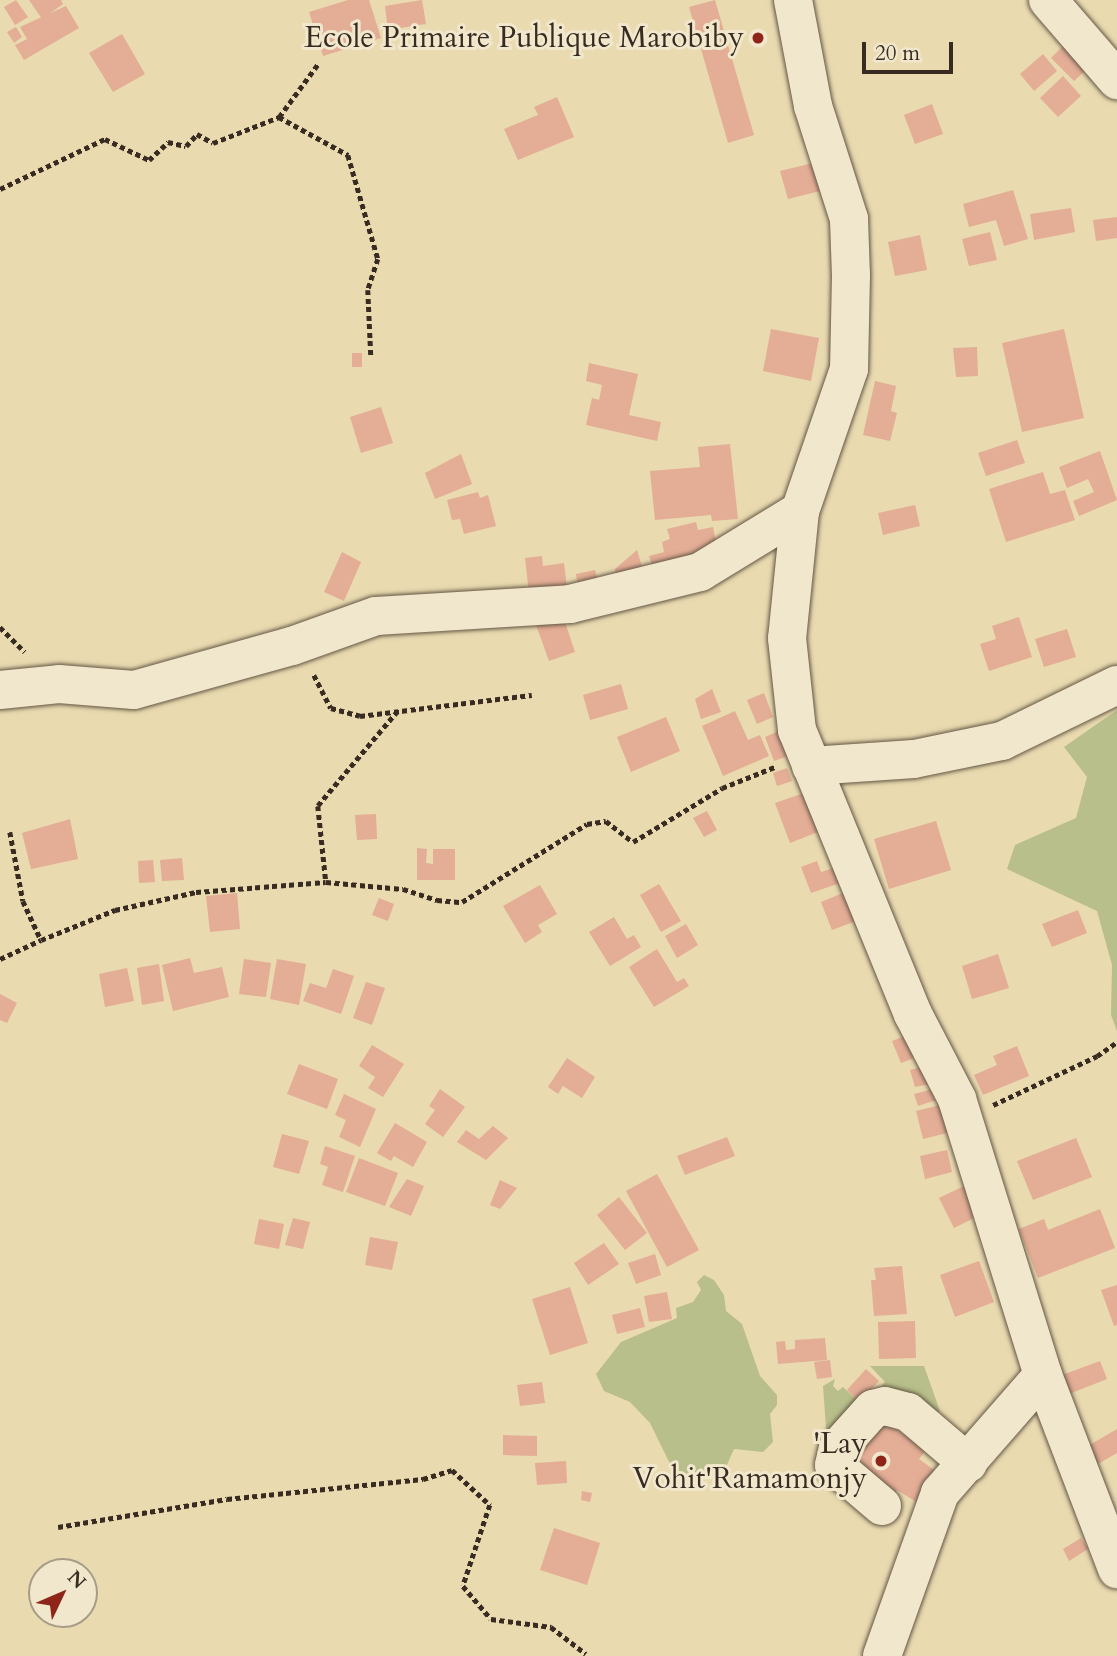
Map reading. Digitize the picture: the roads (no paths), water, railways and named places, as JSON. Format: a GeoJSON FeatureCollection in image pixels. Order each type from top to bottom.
{"type":"FeatureCollection","features":[{"type":"Feature","properties":{"kind":"street"},"geometry":{"type":"LineString","coordinates":[[793,0],[813,106],[849,219],[850,261],[849,369],[800,511],[787,638],[797,730],[913,1014],[963,1118],[1043,1375],[1117,1569]]}},
{"type":"Feature","properties":{"kind":"street"},"geometry":{"type":"LineString","coordinates":[[1048,0],[1117,80]]}},
{"type":"Feature","properties":{"kind":"street"},"geometry":{"type":"LineString","coordinates":[[0,690],[59,684],[134,690],[307,640],[376,616],[570,604],[699,572],[800,511]]}},
{"type":"Feature","properties":{"kind":"street"},"geometry":{"type":"LineString","coordinates":[[809,761],[914,759],[1002,741],[1117,685]]}},
{"type":"Feature","properties":{"kind":"street"},"geometry":{"type":"LineString","coordinates":[[882,1656],[940,1493],[1043,1375]]}},
{"type":"Feature","properties":{"kind":"street"},"geometry":{"type":"LineString","coordinates":[[882,1506],[834,1465],[838,1448],[873,1409],[885,1406],[908,1412],[968,1462]]}},
{"type":"Feature","properties":{"kind":"place","name":"Ecole Primaire Publique Marobiby"},"geometry":{"type":"Point","coordinates":[758,38]}},
{"type":"Feature","properties":{"kind":"place","name":"'Lay Vohit'Ramamonjy"},"geometry":{"type":"Point","coordinates":[881,1461]}}]}
